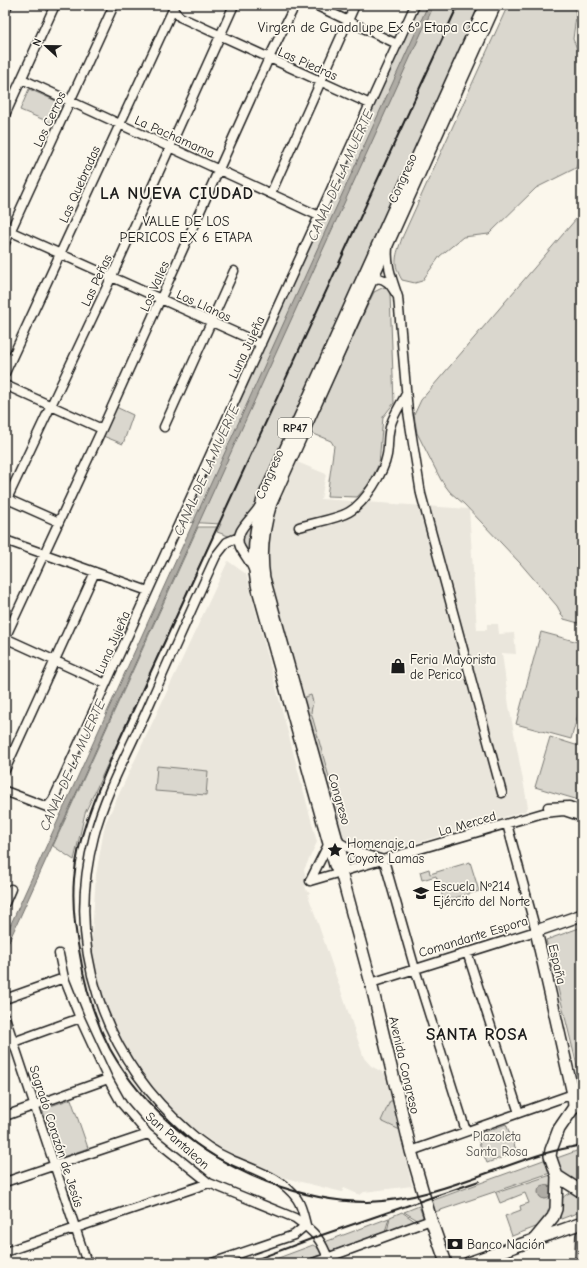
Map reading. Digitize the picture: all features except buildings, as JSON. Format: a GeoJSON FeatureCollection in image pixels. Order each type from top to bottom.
{"type":"FeatureCollection","features":[{"type":"Feature","properties":{"kind":"main road","name":"Congreso"},"geometry":{"type":"LineString","coordinates":[[341,872],[343,862],[333,842],[255,575],[255,538],[263,499],[486,5]]}},
{"type":"Feature","properties":{"kind":"main road","name":"Congreso"},"geometry":{"type":"LineString","coordinates":[[333,842],[264,578],[263,544],[271,503],[495,5]]}},
{"type":"Feature","properties":{"kind":"main road","name":"Avenida Congreso"},"geometry":{"type":"LineString","coordinates":[[341,872],[372,982],[411,1151],[431,1220],[446,1263]]}},
{"type":"Feature","properties":{"kind":"main road","name":"Comandante Espora"},"geometry":{"type":"LineString","coordinates":[[536,931],[582,915]]}},
{"type":"Feature","properties":{"kind":"main road","name":"España"},"geometry":{"type":"LineString","coordinates":[[536,931],[573,1094],[574,1107],[559,1129],[551,1150],[550,1156],[557,1176],[557,1205]]}},
{"type":"Feature","properties":{"kind":"main road"},"geometry":{"type":"LineString","coordinates":[[557,1176],[581,1191]]}},
{"type":"Feature","properties":{"kind":"main road"},"geometry":{"type":"LineString","coordinates":[[534,1240],[553,1217],[557,1205],[564,1193],[569,1191],[581,1191]]}},
{"type":"Feature","properties":{"kind":"main road"},"geometry":{"type":"LineString","coordinates":[[557,1205],[557,1214],[562,1222],[577,1225]]}},
{"type":"Feature","properties":{"kind":"main road"},"geometry":{"type":"LineString","coordinates":[[468,1263],[577,1225]]}},
{"type":"Feature","properties":{"kind":"main road"},"geometry":{"type":"LineString","coordinates":[[581,1263],[582,1235]]}},
{"type":"Feature","properties":{"kind":"street"},"geometry":{"type":"LineString","coordinates":[[5,10],[8,5]]}},
{"type":"Feature","properties":{"kind":"street"},"geometry":{"type":"LineString","coordinates":[[5,115],[55,5]]}},
{"type":"Feature","properties":{"kind":"street","name":"Los Cerros"},"geometry":{"type":"LineString","coordinates":[[5,243],[8,230],[71,102],[114,5]]}},
{"type":"Feature","properties":{"kind":"street","name":"Las Peñas"},"geometry":{"type":"LineString","coordinates":[[6,498],[112,276],[234,5]]}},
{"type":"Feature","properties":{"kind":"street","name":"Los Valles"},"geometry":{"type":"LineString","coordinates":[[5,638],[102,430],[294,5]]}},
{"type":"Feature","properties":{"kind":"street"},"geometry":{"type":"LineString","coordinates":[[315,5],[397,44]]}},
{"type":"Feature","properties":{"kind":"street"},"geometry":{"type":"LineString","coordinates":[[271,193],[356,5]]}},
{"type":"Feature","properties":{"kind":"street","name":"Luna Jujeña"},"geometry":{"type":"LineString","coordinates":[[5,790],[47,807],[53,800],[415,5]]}},
{"type":"Feature","properties":{"kind":"street","name":"Las Piedras"},"geometry":{"type":"LineString","coordinates":[[174,7],[180,17],[370,104]]}},
{"type":"Feature","properties":{"kind":"street","name":"Las Quebradas"},"geometry":{"type":"LineString","coordinates":[[5,373],[174,7]]}},
{"type":"Feature","properties":{"kind":"street","name":"La Pachamama"},"geometry":{"type":"LineString","coordinates":[[22,79],[220,169],[319,216]]}},
{"type":"Feature","properties":{"kind":"street","name":"Los Llanos"},"geometry":{"type":"LineString","coordinates":[[8,230],[261,344]]}},
{"type":"Feature","properties":{"kind":"street"},"geometry":{"type":"LineString","coordinates":[[388,242],[387,257],[398,297],[406,394],[421,494],[502,793]]}},
{"type":"Feature","properties":{"kind":"street"},"geometry":{"type":"LineString","coordinates":[[164,427],[234,271]]}},
{"type":"Feature","properties":{"kind":"street"},"geometry":{"type":"LineString","coordinates":[[370,283],[377,278],[383,278],[388,281],[398,297]]}},
{"type":"Feature","properties":{"kind":"street"},"geometry":{"type":"LineString","coordinates":[[5,385],[102,430]]}},
{"type":"Feature","properties":{"kind":"street"},"geometry":{"type":"LineString","coordinates":[[299,527],[348,513],[366,496],[382,469],[387,455],[388,436],[391,422],[406,394]]}},
{"type":"Feature","properties":{"kind":"street"},"geometry":{"type":"LineString","coordinates":[[6,498],[59,522]]}},
{"type":"Feature","properties":{"kind":"street"},"geometry":{"type":"LineString","coordinates":[[212,1263],[294,1235],[306,1225],[299,1201],[291,1191],[273,1178],[228,1159],[201,1143],[166,1112],[130,1065],[112,1034],[96,994],[86,948],[85,908],[88,870],[94,836],[110,792],[216,556],[227,542],[239,537],[263,499]]}},
{"type":"Feature","properties":{"kind":"street"},"geometry":{"type":"LineString","coordinates":[[239,537],[241,549],[248,558],[255,575]]}},
{"type":"Feature","properties":{"kind":"street"},"geometry":{"type":"LineString","coordinates":[[5,540],[148,591]]}},
{"type":"Feature","properties":{"kind":"street"},"geometry":{"type":"LineString","coordinates":[[5,770],[96,572]]}},
{"type":"Feature","properties":{"kind":"street"},"geometry":{"type":"LineString","coordinates":[[5,638],[106,684]]}},
{"type":"Feature","properties":{"kind":"street"},"geometry":{"type":"LineString","coordinates":[[507,824],[516,818],[545,808],[569,806],[582,811]]}},
{"type":"Feature","properties":{"kind":"street"},"geometry":{"type":"LineString","coordinates":[[507,824],[555,812],[574,813],[582,817]]}},
{"type":"Feature","properties":{"kind":"street","name":"La Merced"},"geometry":{"type":"LineString","coordinates":[[333,842],[310,881],[507,824]]}},
{"type":"Feature","properties":{"kind":"street","name":"España"},"geometry":{"type":"LineString","coordinates":[[507,824],[536,931]]}},
{"type":"Feature","properties":{"kind":"street"},"geometry":{"type":"LineString","coordinates":[[333,842],[356,852],[384,860],[415,969],[466,1131]]}},
{"type":"Feature","properties":{"kind":"street"},"geometry":{"type":"LineString","coordinates":[[5,903],[11,889]]}},
{"type":"Feature","properties":{"kind":"street","name":"Comandante Espora"},"geometry":{"type":"LineString","coordinates":[[372,982],[536,931]]}},
{"type":"Feature","properties":{"kind":"street"},"geometry":{"type":"LineString","coordinates":[[467,952],[519,1113]]}},
{"type":"Feature","properties":{"kind":"street","name":"San Pantaleon"},"geometry":{"type":"LineString","coordinates":[[59,954],[64,978],[80,1018],[108,1079],[122,1104],[148,1134],[209,1183],[295,1218],[306,1225],[318,1236],[329,1260]]}},
{"type":"Feature","properties":{"kind":"street"},"geometry":{"type":"LineString","coordinates":[[5,999],[64,978]]}},
{"type":"Feature","properties":{"kind":"street","name":"Sagrado Corazón de Jesús"},"geometry":{"type":"LineString","coordinates":[[5,1017],[33,1106],[87,1263]]}},
{"type":"Feature","properties":{"kind":"street"},"geometry":{"type":"LineString","coordinates":[[5,1045],[80,1018]]}},
{"type":"Feature","properties":{"kind":"street"},"geometry":{"type":"LineString","coordinates":[[5,1116],[108,1079]]}},
{"type":"Feature","properties":{"kind":"street"},"geometry":{"type":"LineString","coordinates":[[411,1151],[573,1094]]}},
{"type":"Feature","properties":{"kind":"street"},"geometry":{"type":"LineString","coordinates":[[5,1182],[148,1134]]}},
{"type":"Feature","properties":{"kind":"street"},"geometry":{"type":"LineString","coordinates":[[5,1252],[209,1183]]}},
{"type":"Feature","properties":{"kind":"street"},"geometry":{"type":"LineString","coordinates":[[313,1263],[329,1260],[431,1220]]}},
{"type":"Feature","properties":{"kind":"shaded area"},"geometry":{"type":"Polygon","coordinates":[[[428,5],[434,5],[5,950],[5,937],[428,5]]]}},
{"type":"Feature","properties":{"kind":"shaded area","name":"Feria Mayorista de Perico"},"geometry":{"type":"Polygon","coordinates":[[[297,462],[326,474],[321,499],[469,509],[477,630],[487,630],[487,624],[498,624],[499,634],[514,633],[516,654],[502,653],[509,706],[528,807],[525,811],[388,851],[376,852],[355,846],[340,835],[267,572],[270,532],[278,506],[297,462]]]}},
{"type":"Feature","properties":{"kind":"shaded area"},"geometry":{"type":"Polygon","coordinates":[[[228,561],[246,574],[317,842],[304,870],[306,877],[304,881],[307,892],[310,892],[308,895],[364,1058],[371,1066],[386,1074],[412,1186],[364,1192],[360,1195],[344,1188],[342,1192],[285,1178],[226,1152],[190,1126],[156,1093],[136,1067],[119,1038],[102,998],[91,948],[96,875],[105,824],[228,561]]]}},
{"type":"Feature","properties":{"kind":"shaded area"},"geometry":{"type":"Polygon","coordinates":[[[542,1185],[548,1185],[552,1189],[552,1195],[548,1199],[542,1199],[538,1195],[538,1189],[542,1185]]]}},
{"type":"Feature","properties":{"kind":"green space"},"geometry":{"type":"Polygon","coordinates":[[[419,5],[483,5],[262,500],[237,539],[217,532],[221,524],[183,522],[419,5]]]}},
{"type":"Feature","properties":{"kind":"green space"},"geometry":{"type":"Polygon","coordinates":[[[508,5],[574,5],[576,16],[573,39],[582,60],[582,153],[576,168],[536,188],[489,234],[463,237],[440,256],[422,281],[415,283],[402,280],[397,269],[396,259],[402,238],[508,5]]]}},
{"type":"Feature","properties":{"kind":"green space"},"geometry":{"type":"Polygon","coordinates":[[[29,89],[63,104],[54,124],[20,110],[29,89]]]}},
{"type":"Feature","properties":{"kind":"green space"},"geometry":{"type":"Polygon","coordinates":[[[582,212],[582,624],[564,619],[557,606],[520,563],[464,504],[450,492],[441,480],[417,433],[414,415],[421,400],[582,212]]]}},
{"type":"Feature","properties":{"kind":"green space"},"geometry":{"type":"Polygon","coordinates":[[[384,287],[388,289],[390,294],[394,403],[383,417],[379,464],[368,485],[357,497],[327,496],[334,446],[331,441],[309,432],[374,292],[384,287]]]}},
{"type":"Feature","properties":{"kind":"green space"},"geometry":{"type":"Polygon","coordinates":[[[116,407],[133,415],[123,444],[103,436],[116,407]]]}},
{"type":"Feature","properties":{"kind":"green space"},"geometry":{"type":"Polygon","coordinates":[[[251,526],[250,553],[244,546],[243,536],[247,529],[251,526]]]}},
{"type":"Feature","properties":{"kind":"green space"},"geometry":{"type":"Polygon","coordinates":[[[198,527],[217,527],[85,813],[74,860],[53,846],[198,527]]]}},
{"type":"Feature","properties":{"kind":"green space"},"geometry":{"type":"Polygon","coordinates":[[[541,632],[582,643],[582,701],[571,739],[516,724],[541,632]]]}},
{"type":"Feature","properties":{"kind":"green space"},"geometry":{"type":"Polygon","coordinates":[[[311,695],[313,702],[311,712],[340,817],[335,818],[300,699],[311,695]]]}},
{"type":"Feature","properties":{"kind":"green space"},"geometry":{"type":"Polygon","coordinates":[[[550,737],[582,747],[582,801],[535,787],[550,737]]]}},
{"type":"Feature","properties":{"kind":"green space"},"geometry":{"type":"Polygon","coordinates":[[[157,766],[208,771],[206,795],[155,791],[157,766]]]}},
{"type":"Feature","properties":{"kind":"green space"},"geometry":{"type":"Polygon","coordinates":[[[470,862],[479,891],[444,901],[436,876],[422,880],[420,872],[429,869],[430,874],[470,862]]]}},
{"type":"Feature","properties":{"kind":"green space"},"geometry":{"type":"Polygon","coordinates":[[[582,927],[582,1086],[546,940],[582,927]]]}},
{"type":"Feature","properties":{"kind":"green space"},"geometry":{"type":"Polygon","coordinates":[[[71,1099],[88,1148],[60,1158],[42,1109],[71,1099]]]}},
{"type":"Feature","properties":{"kind":"green space"},"geometry":{"type":"Polygon","coordinates":[[[390,1101],[393,1101],[400,1130],[381,1121],[390,1101]]]}},
{"type":"Feature","properties":{"kind":"green space","name":"Plazoleta Santa Rosa"},"geometry":{"type":"Polygon","coordinates":[[[506,1124],[517,1152],[487,1163],[476,1135],[506,1124]]]}},
{"type":"Feature","properties":{"kind":"green space"},"geometry":{"type":"Polygon","coordinates":[[[582,1149],[582,1187],[563,1177],[554,1159],[582,1149]]]}},
{"type":"Feature","properties":{"kind":"green space"},"geometry":{"type":"Polygon","coordinates":[[[549,1158],[553,1172],[435,1212],[431,1201],[549,1158]]]}},
{"type":"Feature","properties":{"kind":"green space"},"geometry":{"type":"Polygon","coordinates":[[[554,1174],[555,1202],[544,1224],[512,1236],[505,1216],[521,1210],[520,1206],[529,1203],[525,1193],[500,1203],[496,1193],[554,1174]]]}},
{"type":"Feature","properties":{"kind":"green space"},"geometry":{"type":"Polygon","coordinates":[[[572,1192],[582,1193],[582,1211],[561,1219],[558,1210],[560,1202],[564,1196],[572,1192]]]}},
{"type":"Feature","properties":{"kind":"green space"},"geometry":{"type":"Polygon","coordinates":[[[419,1206],[423,1217],[419,1221],[404,1212],[419,1206]]]}},
{"type":"Feature","properties":{"kind":"green space"},"geometry":{"type":"Polygon","coordinates":[[[402,1212],[416,1222],[387,1232],[390,1217],[402,1212]]]}},
{"type":"Feature","properties":{"kind":"green space"},"geometry":{"type":"Polygon","coordinates":[[[389,1218],[385,1232],[329,1252],[322,1243],[389,1218]]]}},
{"type":"Feature","properties":{"kind":"green space"},"geometry":{"type":"Polygon","coordinates":[[[313,1245],[319,1249],[322,1254],[299,1263],[265,1263],[313,1245]]]}},
{"type":"Feature","properties":{"kind":"railway"},"geometry":{"type":"LineString","coordinates":[[458,5],[103,777],[90,810],[76,861],[73,888],[75,927],[82,967],[91,1003],[110,1049],[124,1071],[157,1111],[177,1129],[198,1145],[243,1172],[267,1182],[304,1194],[342,1201],[367,1202],[410,1197],[453,1185],[542,1154],[582,1145]]}},
{"type":"Feature","properties":{"kind":"railway"},"geometry":{"type":"LineString","coordinates":[[247,1263],[319,1236],[479,1181]]}},
{"type":"Feature","properties":{"kind":"place","name":"Feria Mayorista de Perico"},"geometry":{"type":"Point","coordinates":[398,666]}},
{"type":"Feature","properties":{"kind":"place","name":"Homenaje a Coyote Lamas"},"geometry":{"type":"Point","coordinates":[335,850]}},
{"type":"Feature","properties":{"kind":"place","name":"Escuela Nº214 Ejército del Norte"},"geometry":{"type":"Point","coordinates":[421,893]}},
{"type":"Feature","properties":{"kind":"place","name":"Banco Nación"},"geometry":{"type":"Point","coordinates":[455,1244]}},
{"type":"Feature","properties":{"kind":"district","name":"Virgen de Guadalupe Ex 6º Etapa CCC"},"geometry":{"type":"Point","coordinates":[373,27]}},
{"type":"Feature","properties":{"kind":"district","name":"LA NUEVA CIUDAD"},"geometry":{"type":"Point","coordinates":[177,193]}},
{"type":"Feature","properties":{"kind":"district","name":"VALLE DE LOS PERICOS EX 6 ETAPA"},"geometry":{"type":"Point","coordinates":[186,230]}},
{"type":"Feature","properties":{"kind":"district","name":"SANTA ROSA"},"geometry":{"type":"Point","coordinates":[477,1034]}},
{"type":"Feature","properties":{"kind":"water label","name":"CANAL DE LA MUERTE"},"geometry":{"type":"Point","coordinates":[340,175]}},
{"type":"Feature","properties":{"kind":"water label","name":"CANAL DE LA MUERTE"},"geometry":{"type":"Point","coordinates":[206,470]}},
{"type":"Feature","properties":{"kind":"water label","name":"CANAL DE LA MUERTE"},"geometry":{"type":"Point","coordinates":[72,765]}}]}
